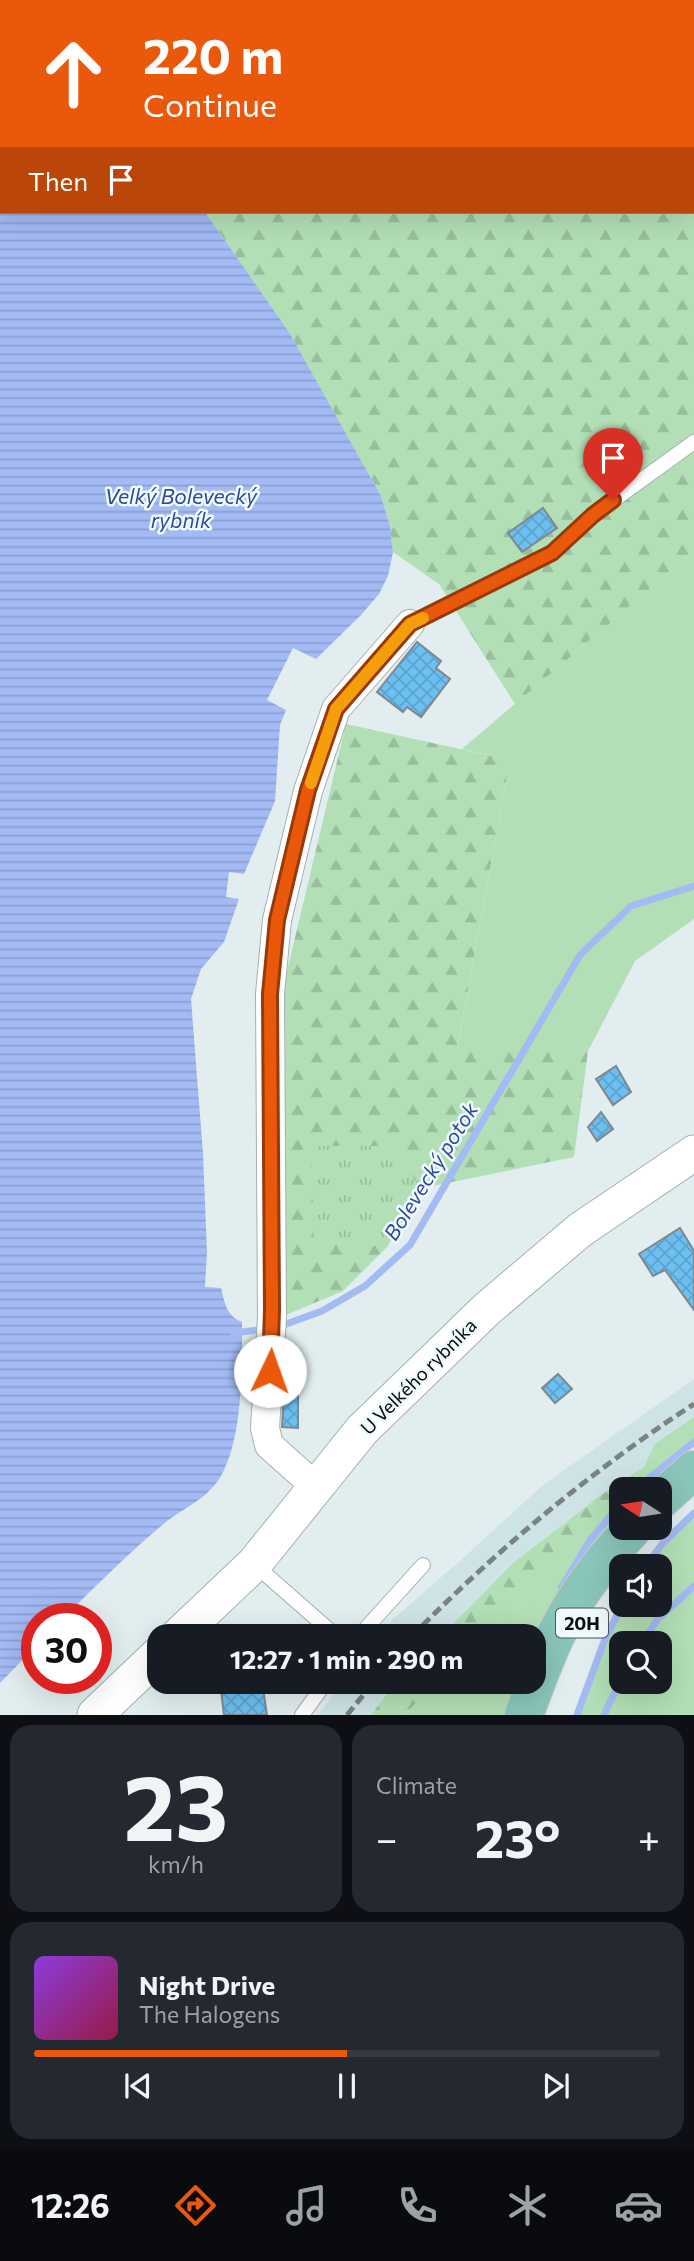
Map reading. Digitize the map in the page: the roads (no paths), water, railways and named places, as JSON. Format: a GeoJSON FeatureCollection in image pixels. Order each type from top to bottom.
{"type":"FeatureCollection","features":[{"type":"Feature","properties":{"kind":"main road"},"geometry":{"type":"LineString","coordinates":[[672,1489],[694,1470]]}},
{"type":"Feature","properties":{"kind":"main road","name":"20H"},"geometry":{"type":"LineString","coordinates":[[524,1715],[548,1651],[572,1605],[592,1574],[622,1540]]}},
{"type":"Feature","properties":{"kind":"main road","name":"20H"},"geometry":{"type":"LineString","coordinates":[[548,1715],[591,1602],[625,1540]]}},
{"type":"Feature","properties":{"kind":"street"},"geometry":{"type":"LineString","coordinates":[[310,1482],[269,1445],[265,1428],[272,1350],[270,994],[277,920],[308,790],[336,709],[410,624]]}},
{"type":"Feature","properties":{"kind":"street","name":"U Velkého rybníka"},"geometry":{"type":"LineString","coordinates":[[191,1624],[254,1564],[310,1482],[487,1309],[580,1230],[694,1153]]}},
{"type":"Feature","properties":{"kind":"street"},"geometry":{"type":"LineString","coordinates":[[95,1715],[147,1665]]}},
{"type":"Feature","properties":{"kind":"lane"},"geometry":{"type":"LineString","coordinates":[[410,624],[552,553],[593,515],[694,442]]}},
{"type":"Feature","properties":{"kind":"lane"},"geometry":{"type":"LineString","coordinates":[[254,1564],[322,1624]]}},
{"type":"Feature","properties":{"kind":"lane"},"geometry":{"type":"LineString","coordinates":[[370,1624],[423,1565]]}},
{"type":"Feature","properties":{"kind":"lane"},"geometry":{"type":"LineString","coordinates":[[302,1715],[317,1694]]}},
{"type":"Feature","properties":{"kind":"water","name":"Velký Bolevecký rybník"},"geometry":{"type":"Polygon","coordinates":[[[0,214],[206,214],[289,332],[381,496],[390,526],[393,552],[388,576],[379,594],[316,659],[293,648],[267,700],[286,710],[280,725],[275,801],[244,874],[229,872],[226,897],[239,899],[224,942],[201,969],[191,999],[203,1154],[207,1252],[205,1287],[221,1288],[229,1312],[242,1322],[240,1398],[230,1454],[224,1470],[212,1488],[148,1537],[79,1603],[21,1603],[21,1661],[0,1683],[0,214]]]}},
{"type":"Feature","properties":{"kind":"waterway","name":"Bolevecký potok"},"geometry":{"type":"LineString","coordinates":[[278,1327],[322,1311],[365,1286],[410,1245],[580,955],[631,906],[694,886]]}},
{"type":"Feature","properties":{"kind":"waterway","name":"Bolevecký potok"},"geometry":{"type":"LineString","coordinates":[[233,1333],[266,1329]]}},
{"type":"Feature","properties":{"kind":"waterway"},"geometry":{"type":"LineString","coordinates":[[651,1477],[694,1442]]}},
{"type":"Feature","properties":{"kind":"waterway"},"geometry":{"type":"LineString","coordinates":[[655,1554],[694,1513]]}},
{"type":"Feature","properties":{"kind":"waterway"},"geometry":{"type":"LineString","coordinates":[[561,1588],[591,1539],[609,1518]]}},
{"type":"Feature","properties":{"kind":"waterway"},"geometry":{"type":"LineString","coordinates":[[650,1631],[657,1620],[694,1586]]}},
{"type":"Feature","properties":{"kind":"waterway"},"geometry":{"type":"LineString","coordinates":[[577,1715],[616,1617]]}},
{"type":"Feature","properties":{"kind":"waterway"},"geometry":{"type":"LineString","coordinates":[[604,1715],[614,1694]]}},
{"type":"Feature","properties":{"kind":"railway"},"geometry":{"type":"LineString","coordinates":[[424,1624],[478,1572],[547,1512],[619,1456],[694,1404]]}},
{"type":"Feature","properties":{"kind":"railway"},"geometry":{"type":"LineString","coordinates":[[347,1715],[364,1694]]}}]}
